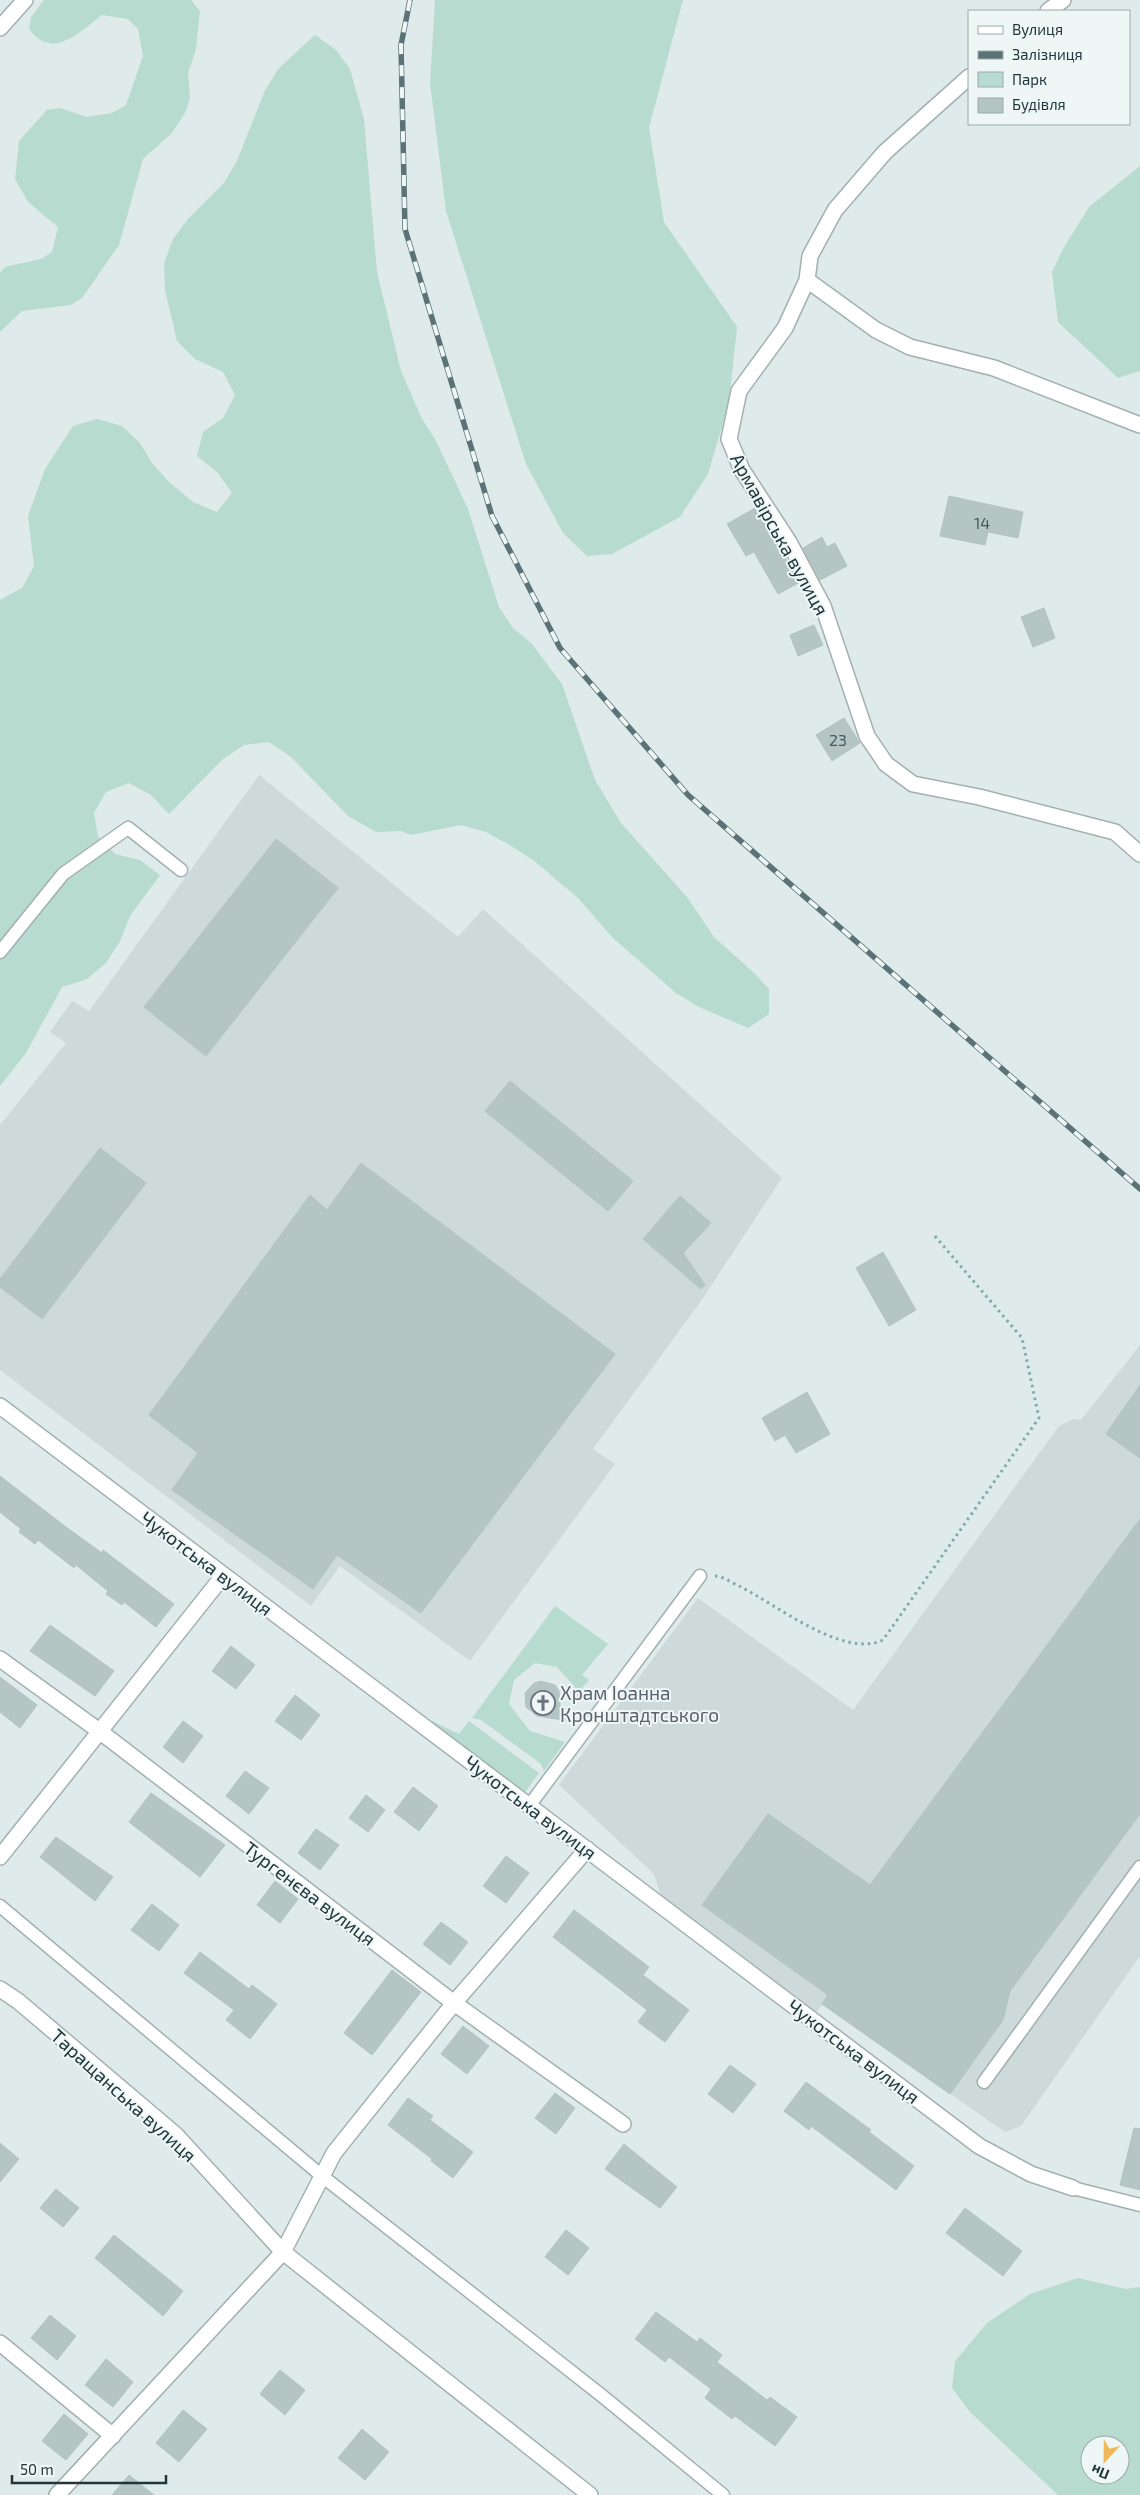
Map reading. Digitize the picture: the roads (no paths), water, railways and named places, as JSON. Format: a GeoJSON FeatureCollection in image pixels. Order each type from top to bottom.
{"type":"FeatureCollection","features":[{"type":"Feature","properties":{"kind":"street"},"geometry":{"type":"LineString","coordinates":[[0,28],[25,0]]}},
{"type":"Feature","properties":{"kind":"street"},"geometry":{"type":"LineString","coordinates":[[1049,10],[1063,0]]}},
{"type":"Feature","properties":{"kind":"street","name":"Армавірська вулиця"},"geometry":{"type":"LineString","coordinates":[[968,77],[885,152],[835,210],[810,256],[807,280],[785,328],[739,391],[729,438],[742,470],[789,542],[823,606],[868,736],[886,764],[913,784],[980,797],[1115,832],[1140,854]]}},
{"type":"Feature","properties":{"kind":"street"},"geometry":{"type":"LineString","coordinates":[[807,280],[876,330],[910,346],[994,368],[1140,425]]}},
{"type":"Feature","properties":{"kind":"street","name":"Чукотська вулиця"},"geometry":{"type":"LineString","coordinates":[[0,1406],[979,2146],[1031,2174],[1073,2188]]}},
{"type":"Feature","properties":{"kind":"street"},"geometry":{"type":"LineString","coordinates":[[0,1858],[98,1730],[223,1576]]}},
{"type":"Feature","properties":{"kind":"street","name":"Тургенєва вулиця"},"geometry":{"type":"LineString","coordinates":[[0,1659],[98,1730],[454,2003],[623,2124]]}},
{"type":"Feature","properties":{"kind":"street"},"geometry":{"type":"LineString","coordinates":[[57,2495],[283,2252],[334,2153],[454,2003],[587,1849]]}},
{"type":"Feature","properties":{"kind":"street","name":"Таращанська вулиця"},"geometry":{"type":"LineString","coordinates":[[0,1989],[18,2001],[176,2135],[283,2252],[590,2495]]}},
{"type":"Feature","properties":{"kind":"street"},"geometry":{"type":"LineString","coordinates":[[0,2343],[113,2436]]}},
{"type":"Feature","properties":{"kind":"lane"},"geometry":{"type":"LineString","coordinates":[[0,952],[63,874],[128,828],[181,870]]}},
{"type":"Feature","properties":{"kind":"lane"},"geometry":{"type":"LineString","coordinates":[[530,1806],[700,1576]]}},
{"type":"Feature","properties":{"kind":"lane"},"geometry":{"type":"LineString","coordinates":[[984,2082],[1140,1867]]}},
{"type":"Feature","properties":{"kind":"lane"},"geometry":{"type":"LineString","coordinates":[[0,1906],[322,2176],[602,2395],[723,2495]]}},
{"type":"Feature","properties":{"kind":"lane"},"geometry":{"type":"LineString","coordinates":[[1073,2188],[1140,2204]]}},
{"type":"Feature","properties":{"kind":"railway"},"geometry":{"type":"LineString","coordinates":[[410,0],[401,45],[405,229],[492,516],[560,648],[688,795],[1140,1189]]}},
{"type":"Feature","properties":{"kind":"place","name":"Храм Іоанна Кронштадтського"},"geometry":{"type":"Point","coordinates":[543,1703]}}]}
